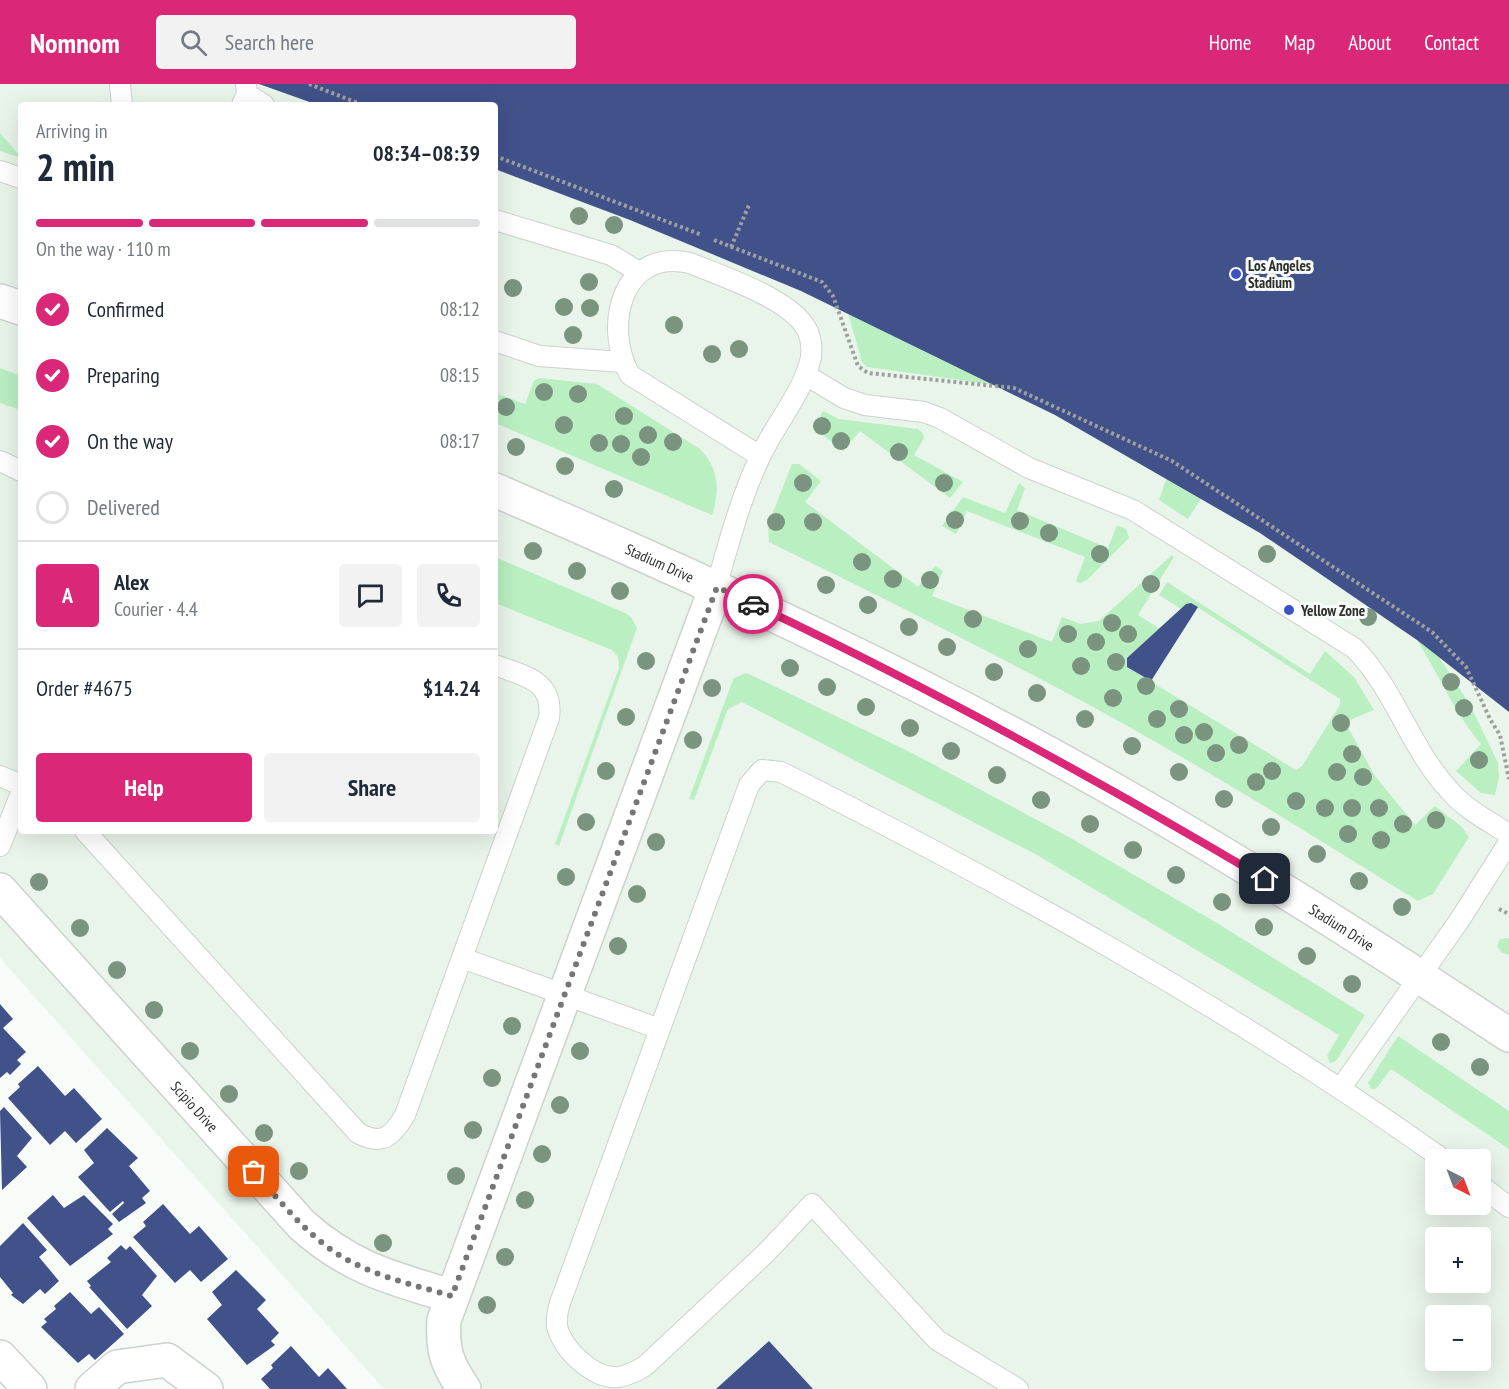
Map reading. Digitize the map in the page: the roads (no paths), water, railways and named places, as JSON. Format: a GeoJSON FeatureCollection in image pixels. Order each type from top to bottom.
{"type":"FeatureCollection","features":[{"type":"Feature","properties":{"kind":"street"},"geometry":{"type":"LineString","coordinates":[[0,301],[18,307]]}},
{"type":"Feature","properties":{"kind":"street","name":"Stadium Drive"},"geometry":{"type":"LineString","coordinates":[[498,491],[717,587],[1030,744],[1110,788],[1324,914],[1509,1035]]}},
{"type":"Feature","properties":{"kind":"street"},"geometry":{"type":"LineString","coordinates":[[464,1389],[453,1372],[442,1347],[444,1320],[563,995],[717,587]]}},
{"type":"Feature","properties":{"kind":"street","name":"Scipio Drive"},"geometry":{"type":"LineString","coordinates":[[0,890],[308,1230],[340,1256],[363,1267],[452,1296]]}},
{"type":"Feature","properties":{"kind":"street"},"geometry":{"type":"LineString","coordinates":[[0,1357],[30,1389]]}},
{"type":"Feature","properties":{"kind":"street"},"geometry":{"type":"LineString","coordinates":[[92,1389],[117,1367],[167,1360],[206,1389]]}},
{"type":"Feature","properties":{"kind":"lane"},"geometry":{"type":"LineString","coordinates":[[120,84],[122,102]]}},
{"type":"Feature","properties":{"kind":"lane"},"geometry":{"type":"LineString","coordinates":[[245,94],[259,102]]}},
{"type":"Feature","properties":{"kind":"lane"},"geometry":{"type":"LineString","coordinates":[[0,171],[18,177]]}},
{"type":"Feature","properties":{"kind":"lane"},"geometry":{"type":"LineString","coordinates":[[498,221],[611,255],[639,272]]}},
{"type":"Feature","properties":{"kind":"lane"},"geometry":{"type":"LineString","coordinates":[[717,587],[735,522],[760,456],[806,375],[812,349],[807,330],[797,316],[782,305],[716,274],[682,262],[661,261],[649,264],[630,282],[623,297],[618,343],[622,362],[630,375],[642,385],[760,456]]}},
{"type":"Feature","properties":{"kind":"lane"},"geometry":{"type":"LineString","coordinates":[[498,342],[539,356],[622,362]]}},
{"type":"Feature","properties":{"kind":"lane"},"geometry":{"type":"LineString","coordinates":[[806,375],[844,399],[865,405],[924,412],[940,418],[1029,468],[1133,510],[1354,648],[1372,666],[1419,750],[1448,790],[1469,808],[1509,834]]}},
{"type":"Feature","properties":{"kind":"lane"},"geometry":{"type":"LineString","coordinates":[[0,461],[18,470]]}},
{"type":"Feature","properties":{"kind":"lane"},"geometry":{"type":"LineString","coordinates":[[88,834],[358,1133],[370,1140],[382,1140],[396,1130],[405,1115],[549,718],[549,695],[541,686],[530,678],[498,666]]}},
{"type":"Feature","properties":{"kind":"lane"},"geometry":{"type":"LineString","coordinates":[[1018,1389],[937,1340],[812,1204],[767,1252],[645,1366],[617,1377],[590,1370],[564,1340],[557,1327],[557,1315],[749,785],[762,771],[771,770],[929,847],[1018,895],[1183,991],[1340,1089],[1428,1149]]}},
{"type":"Feature","properties":{"kind":"lane"},"geometry":{"type":"LineString","coordinates":[[0,776],[18,784]]}},
{"type":"Feature","properties":{"kind":"lane"},"geometry":{"type":"LineString","coordinates":[[0,846],[18,801]]}},
{"type":"Feature","properties":{"kind":"lane"},"geometry":{"type":"LineString","coordinates":[[1340,1089],[1459,921],[1509,842]]}},
{"type":"Feature","properties":{"kind":"lane"},"geometry":{"type":"LineString","coordinates":[[462,958],[660,1029]]}},
{"type":"Feature","properties":{"kind":"lane"},"geometry":{"type":"LineString","coordinates":[[1491,1193],[1509,1206]]}},
{"type":"Feature","properties":{"kind":"place","name":"Los Angeles Stadium"},"geometry":{"type":"Point","coordinates":[1236,274]}},
{"type":"Feature","properties":{"kind":"place","name":"Yellow Zone"},"geometry":{"type":"Point","coordinates":[1289,610]}}]}
